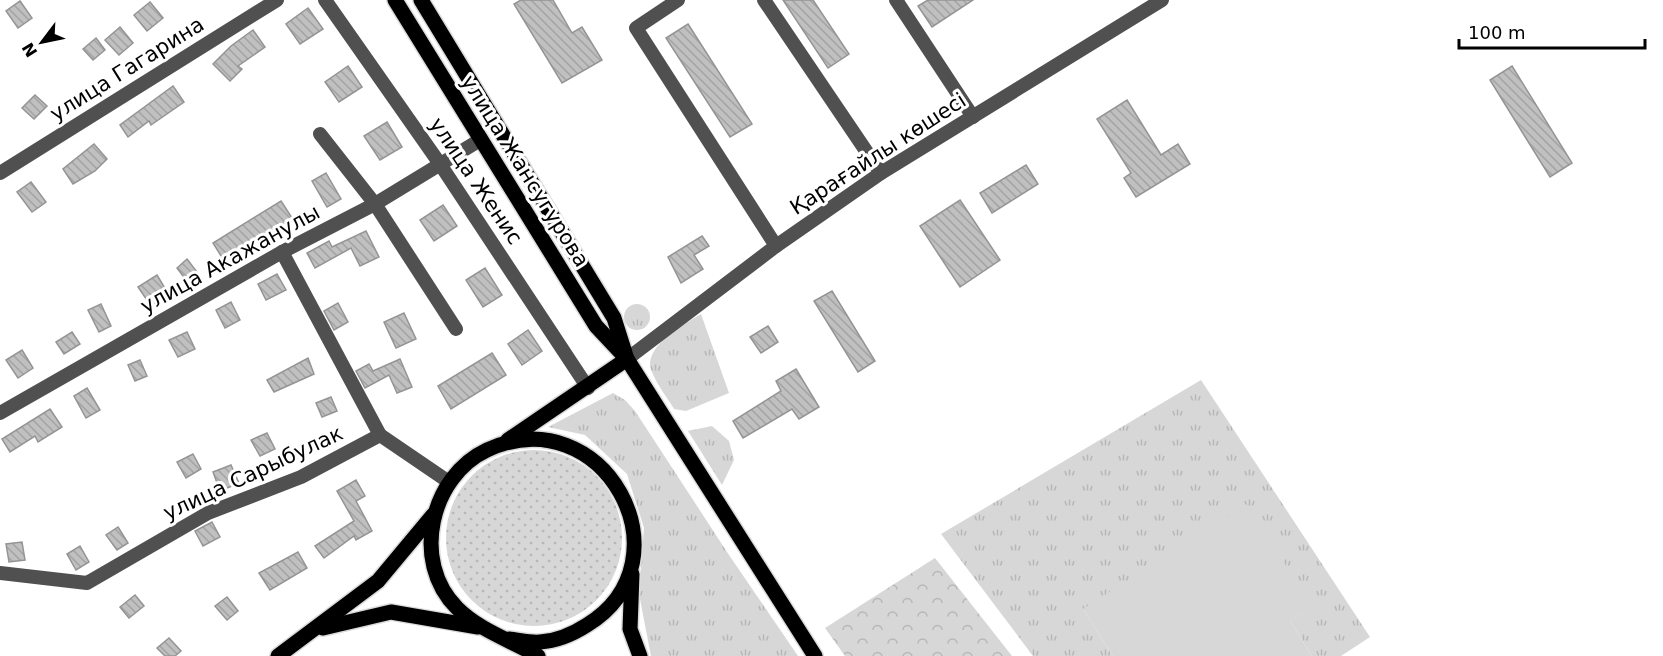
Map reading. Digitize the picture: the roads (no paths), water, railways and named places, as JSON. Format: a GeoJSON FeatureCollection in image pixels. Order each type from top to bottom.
{"type":"FeatureCollection","features":[{"type":"Feature","properties":{"kind":"main road","name":"улица Жансугурова"},"geometry":{"type":"LineString","coordinates":[[395,0],[596,326],[627,359],[815,656]]}},
{"type":"Feature","properties":{"kind":"main road","name":"улица Жансугурова"},"geometry":{"type":"LineString","coordinates":[[421,0],[614,318],[627,359]]}},
{"type":"Feature","properties":{"kind":"main road"},"geometry":{"type":"LineString","coordinates":[[477,135],[493,119]]}},
{"type":"Feature","properties":{"kind":"main road"},"geometry":{"type":"LineString","coordinates":[[278,656],[317,629],[378,581],[434,515],[449,482],[474,456],[506,441],[588,388],[627,359]]}},
{"type":"Feature","properties":{"kind":"main road"},"geometry":{"type":"LineString","coordinates":[[506,441],[541,438],[575,447],[603,467],[624,495],[634,528],[630,629],[640,656]]}},
{"type":"Feature","properties":{"kind":"main road"},"geometry":{"type":"LineString","coordinates":[[434,515],[431,547],[438,578],[455,606],[479,627]]}},
{"type":"Feature","properties":{"kind":"main road"},"geometry":{"type":"LineString","coordinates":[[508,639],[541,642],[572,634],[599,617],[620,593],[632,563]]}},
{"type":"Feature","properties":{"kind":"main road"},"geometry":{"type":"LineString","coordinates":[[317,629],[391,612],[479,627],[508,639],[538,656]]}},
{"type":"Feature","properties":{"kind":"street","name":"улица Гагарина"},"geometry":{"type":"LineString","coordinates":[[0,173],[277,0]]}},
{"type":"Feature","properties":{"kind":"street","name":"улица Женис"},"geometry":{"type":"LineString","coordinates":[[326,0],[440,164],[588,388]]}},
{"type":"Feature","properties":{"kind":"street"},"geometry":{"type":"LineString","coordinates":[[678,0],[636,28],[776,246]]}},
{"type":"Feature","properties":{"kind":"street"},"geometry":{"type":"LineString","coordinates":[[764,0],[881,173]]}},
{"type":"Feature","properties":{"kind":"street"},"geometry":{"type":"LineString","coordinates":[[896,0],[973,117]]}},
{"type":"Feature","properties":{"kind":"street","name":"Қарағайлы көшесі"},"geometry":{"type":"LineString","coordinates":[[627,359],[776,246],[881,173],[1162,0]]}},
{"type":"Feature","properties":{"kind":"street"},"geometry":{"type":"LineString","coordinates":[[320,134],[375,204],[456,329]]}},
{"type":"Feature","properties":{"kind":"street","name":"улица Акажанулы"},"geometry":{"type":"LineString","coordinates":[[0,413],[282,252],[375,204],[440,164],[477,135]]}},
{"type":"Feature","properties":{"kind":"street"},"geometry":{"type":"LineString","coordinates":[[282,252],[380,435],[449,482]]}},
{"type":"Feature","properties":{"kind":"street","name":"улица Сарыбулак"},"geometry":{"type":"LineString","coordinates":[[0,573],[87,583],[208,513],[301,477],[380,435]]}}]}
